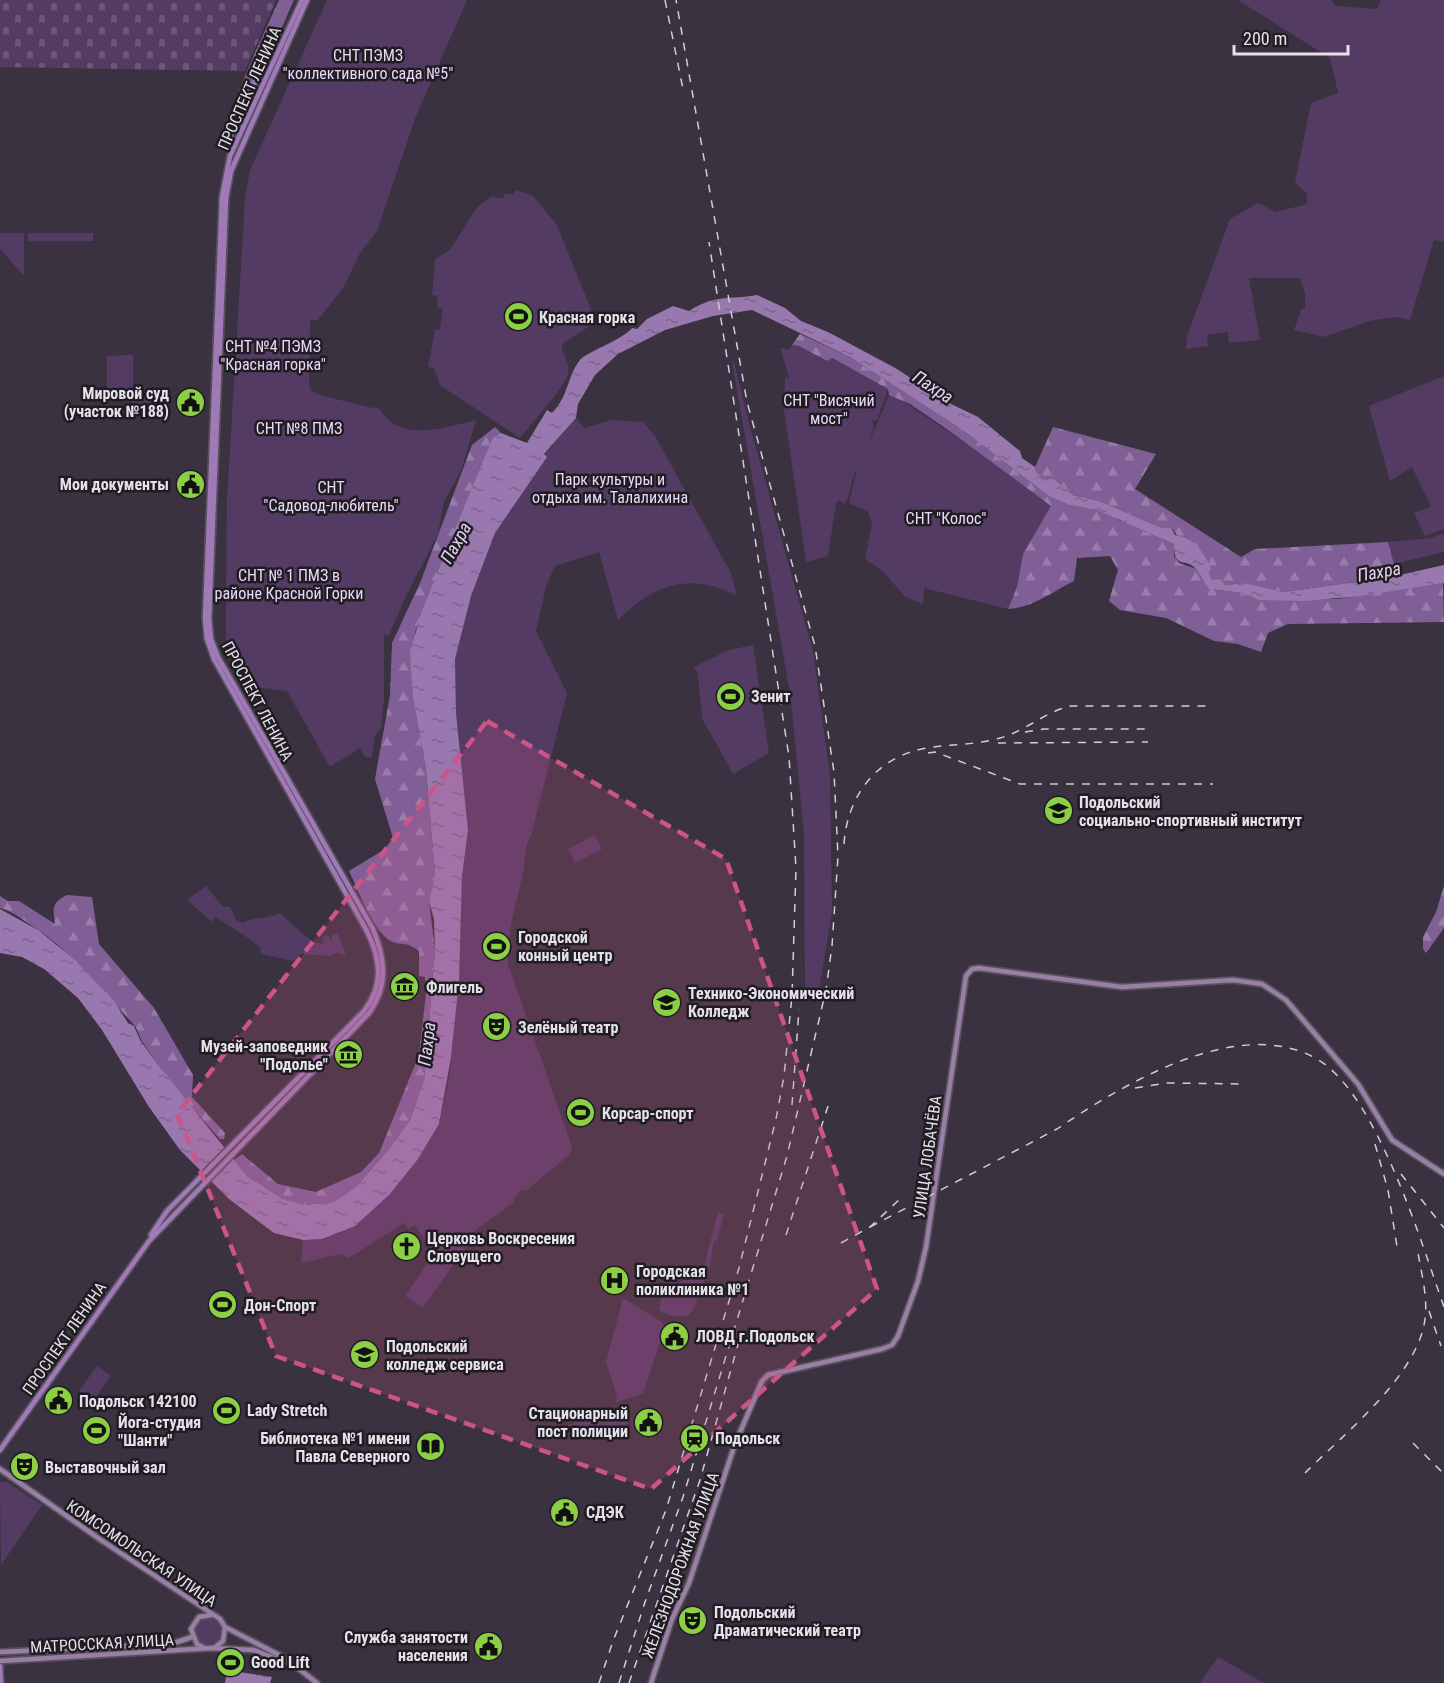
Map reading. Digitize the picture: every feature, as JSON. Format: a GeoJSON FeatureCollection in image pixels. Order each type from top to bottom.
{"type":"FeatureCollection","features":[{"type":"Feature","properties":{"kind":"main road","name":"ПРОСПЕКТ ЛЕНИНА"},"geometry":{"type":"LineString","coordinates":[[0,1450],[149,1241],[167,1211],[364,1011],[376,993],[379,973],[375,948],[214,659],[207,639],[205,619],[222,197],[230,156],[302,0]]}},
{"type":"Feature","properties":{"kind":"main road","name":"ПРОСПЕКТ ЛЕНИНА"},"geometry":{"type":"LineString","coordinates":[[149,1241],[369,1013],[381,994],[384,974],[380,946],[373,929],[218,657],[211,639],[209,619],[229,180],[237,154],[307,0]]}},
{"type":"Feature","properties":{"kind":"main road","name":"УЛИЦА ЛОБАЧЁВА"},"geometry":{"type":"LineString","coordinates":[[892,1345],[898,1336],[922,1263],[966,976],[972,969],[979,968],[1122,987],[1233,980],[1262,984],[1286,1000],[1358,1084],[1392,1140],[1444,1174]]}},
{"type":"Feature","properties":{"kind":"main road","name":"ЖЕЛЕЗНОДОРОЖНАЯ УЛИЦА"},"geometry":{"type":"LineString","coordinates":[[651,1683],[672,1619],[689,1583],[735,1444],[762,1381],[768,1375],[892,1345]]}},
{"type":"Feature","properties":{"kind":"main road"},"geometry":{"type":"LineString","coordinates":[[0,1469],[9,1477]]}},
{"type":"Feature","properties":{"kind":"main road"},"geometry":{"type":"LineString","coordinates":[[0,1475],[9,1477]]}},
{"type":"Feature","properties":{"kind":"main road","name":"КОМСОМОЛЬСКАЯ УЛИЦА"},"geometry":{"type":"LineString","coordinates":[[9,1477],[220,1619],[225,1627],[270,1650],[317,1683]]}},
{"type":"Feature","properties":{"kind":"main road"},"geometry":{"type":"LineString","coordinates":[[213,1615],[199,1617],[194,1622],[192,1636],[197,1644],[208,1648],[223,1641],[225,1627]]}},
{"type":"Feature","properties":{"kind":"main road","name":"МАТРОССКАЯ УЛИЦА"},"geometry":{"type":"LineString","coordinates":[[0,1652],[152,1645],[179,1642],[192,1636]]}},
{"type":"Feature","properties":{"kind":"main road","name":"КОМСОМОЛЬСКАЯ УЛИЦА"},"geometry":{"type":"LineString","coordinates":[[208,1648],[254,1650],[292,1666]]}},
{"type":"Feature","properties":{"kind":"main road","name":"МАТРОССКАЯ УЛИЦА"},"geometry":{"type":"LineString","coordinates":[[0,1664],[208,1648]]}},
{"type":"Feature","properties":{"kind":"main road"},"geometry":{"type":"LineString","coordinates":[[0,1664],[1,1683]]}},
{"type":"Feature","properties":{"kind":"highlighted area"},"geometry":{"type":"Polygon","coordinates":[[[487,721],[726,859],[877,1289],[651,1489],[276,1356],[177,1114],[487,721]]]}},
{"type":"Feature","properties":{"kind":"green space"},"geometry":{"type":"Polygon","coordinates":[[[0,0],[276,0],[245,71],[0,67],[0,0]]]}},
{"type":"Feature","properties":{"kind":"green space"},"geometry":{"type":"Polygon","coordinates":[[[279,0],[294,0],[230,145],[227,142],[229,127],[239,91],[279,0]]]}},
{"type":"Feature","properties":{"kind":"green space"},"geometry":{"type":"Polygon","coordinates":[[[327,0],[467,0],[416,116],[377,231],[360,253],[343,288],[317,321],[310,319],[309,384],[311,390],[316,394],[372,408],[378,407],[387,419],[398,426],[410,429],[436,429],[476,420],[461,471],[444,501],[438,534],[389,635],[384,635],[384,699],[381,728],[375,735],[372,757],[365,757],[360,748],[330,767],[287,691],[247,686],[226,640],[227,499],[245,199],[250,170],[327,0]]]}},
{"type":"Feature","properties":{"kind":"green space"},"geometry":{"type":"Polygon","coordinates":[[[1238,0],[1331,0],[1336,6],[1377,9],[1381,0],[1444,0],[1444,242],[1434,240],[1410,320],[1396,317],[1369,321],[1324,337],[1294,330],[1301,310],[1305,308],[1305,294],[1300,278],[1249,278],[1260,340],[1229,343],[1228,332],[1207,335],[1208,346],[1186,349],[1187,336],[1230,219],[1258,203],[1276,212],[1307,204],[1307,194],[1295,182],[1311,103],[1338,93],[1330,58],[1238,0]]]}},
{"type":"Feature","properties":{"kind":"green space","name":"Красная горка"},"geometry":{"type":"Polygon","coordinates":[[[516,190],[533,196],[557,225],[596,322],[562,344],[569,370],[566,380],[520,438],[440,385],[434,368],[428,367],[435,330],[440,329],[443,309],[437,308],[438,296],[432,295],[435,259],[450,250],[477,207],[492,196],[503,199],[505,193],[513,195],[516,190]]]}},
{"type":"Feature","properties":{"kind":"green space"},"geometry":{"type":"Polygon","coordinates":[[[0,233],[24,233],[24,276],[0,249],[0,233]]]}},
{"type":"Feature","properties":{"kind":"green space"},"geometry":{"type":"Polygon","coordinates":[[[28,233],[93,233],[93,241],[28,241],[28,233]]]}},
{"type":"Feature","properties":{"kind":"green space"},"geometry":{"type":"Polygon","coordinates":[[[800,334],[850,357],[964,431],[1050,497],[1069,505],[1096,510],[1174,544],[1174,556],[1179,563],[1197,569],[1207,586],[1216,590],[1242,593],[1259,600],[1337,599],[1443,583],[1444,622],[1288,624],[1268,633],[1261,652],[1238,644],[1214,641],[1166,618],[1120,610],[1109,601],[1118,570],[1110,556],[1077,558],[1074,581],[1034,603],[1008,609],[1017,587],[1023,554],[1051,506],[951,432],[910,404],[889,395],[888,389],[832,358],[827,361],[799,346],[792,345],[800,334]]]}},
{"type":"Feature","properties":{"kind":"green space","name":"СНТ \"Колос\""},"geometry":{"type":"Polygon","coordinates":[[[792,345],[799,346],[827,361],[831,358],[888,389],[877,420],[872,420],[874,427],[868,445],[889,395],[895,396],[987,457],[1052,506],[1023,554],[1017,587],[1008,609],[924,588],[923,604],[904,596],[883,571],[865,559],[872,524],[868,511],[849,503],[857,469],[845,504],[839,500],[836,503],[828,556],[806,562],[784,410],[785,377],[789,378],[780,347],[788,350],[792,345]]]}},
{"type":"Feature","properties":{"kind":"green space"},"geometry":{"type":"Polygon","coordinates":[[[133,355],[133,392],[155,392],[156,406],[107,397],[107,356],[133,355]]]}},
{"type":"Feature","properties":{"kind":"green space"},"geometry":{"type":"Polygon","coordinates":[[[732,362],[734,362],[813,651],[830,775],[832,913],[818,996],[805,992],[804,834],[791,699],[732,362]]]}},
{"type":"Feature","properties":{"kind":"green space"},"geometry":{"type":"Polygon","coordinates":[[[1444,376],[1444,529],[1425,536],[1414,513],[1431,506],[1412,467],[1390,481],[1369,406],[1444,376]]]}},
{"type":"Feature","properties":{"kind":"green space","name":"Парк культуры и отдыха им. Талалихина"},"geometry":{"type":"Polygon","coordinates":[[[576,418],[584,428],[611,420],[643,422],[655,436],[731,573],[737,596],[720,588],[703,584],[688,583],[673,586],[659,590],[645,598],[618,620],[599,552],[555,566],[546,586],[536,631],[567,693],[531,836],[526,847],[511,927],[508,964],[572,1147],[570,1154],[527,1190],[522,1190],[515,1196],[514,1202],[467,1238],[468,1244],[423,1308],[405,1296],[434,1254],[415,1225],[408,1229],[404,1223],[349,1258],[342,1254],[301,1263],[303,1240],[322,1239],[390,1194],[418,1159],[439,1124],[449,1078],[459,982],[462,876],[468,830],[456,713],[455,659],[471,596],[495,533],[547,457],[544,455],[576,418]]]}},
{"type":"Feature","properties":{"kind":"green space"},"geometry":{"type":"Polygon","coordinates":[[[495,427],[501,433],[493,437],[415,632],[413,698],[426,769],[435,874],[429,901],[435,951],[424,1080],[410,1120],[389,1149],[356,1187],[333,1202],[304,1205],[282,1200],[247,1176],[234,1160],[242,1154],[278,1184],[316,1192],[361,1172],[379,1153],[419,1055],[426,994],[425,977],[419,976],[419,951],[408,945],[393,942],[379,930],[367,911],[349,871],[385,849],[393,838],[375,779],[390,695],[392,643],[420,583],[472,445],[495,427]]]}},
{"type":"Feature","properties":{"kind":"green space"},"geometry":{"type":"Polygon","coordinates":[[[1053,427],[1156,454],[1135,489],[1241,557],[1255,549],[1388,542],[1394,564],[1391,577],[1284,592],[1245,583],[1225,585],[1212,580],[1209,572],[1171,528],[1162,528],[1099,501],[1073,495],[1054,479],[1043,478],[1036,472],[1035,467],[1053,427]]]}},
{"type":"Feature","properties":{"kind":"green space"},"geometry":{"type":"Polygon","coordinates":[[[1444,533],[1444,552],[1394,564],[1388,542],[1431,538],[1444,533]]]}},
{"type":"Feature","properties":{"kind":"green space","name":"Зенит"},"geometry":{"type":"Polygon","coordinates":[[[753,645],[769,753],[733,774],[702,718],[698,674],[694,667],[729,650],[753,645]]]}},
{"type":"Feature","properties":{"kind":"green space"},"geometry":{"type":"Polygon","coordinates":[[[595,835],[602,849],[575,863],[568,849],[595,835]]]}},
{"type":"Feature","properties":{"kind":"green space"},"geometry":{"type":"Polygon","coordinates":[[[206,886],[223,907],[230,907],[236,920],[243,923],[280,913],[306,937],[318,943],[323,944],[322,937],[329,936],[330,941],[333,935],[338,933],[346,956],[338,952],[331,956],[301,954],[293,961],[261,954],[260,947],[215,917],[212,922],[187,900],[206,886]]]}},
{"type":"Feature","properties":{"kind":"green space"},"geometry":{"type":"Polygon","coordinates":[[[1444,886],[1444,928],[1426,953],[1423,949],[1423,937],[1436,912],[1444,886]]]}},
{"type":"Feature","properties":{"kind":"green space"},"geometry":{"type":"Polygon","coordinates":[[[67,895],[92,897],[99,944],[154,1008],[193,1075],[192,1097],[225,1133],[224,1139],[220,1139],[179,1092],[151,1054],[135,1027],[86,972],[47,936],[9,911],[0,908],[0,896],[8,901],[19,901],[55,924],[54,906],[67,895]]]}},
{"type":"Feature","properties":{"kind":"green space"},"geometry":{"type":"Polygon","coordinates":[[[718,1212],[724,1214],[717,1241],[714,1241],[710,1265],[693,1310],[687,1316],[671,1316],[659,1310],[663,1288],[667,1289],[703,1270],[718,1212]]]}},
{"type":"Feature","properties":{"kind":"green space"},"geometry":{"type":"Polygon","coordinates":[[[623,1298],[662,1322],[665,1327],[643,1394],[616,1402],[617,1396],[606,1362],[623,1298]]]}},
{"type":"Feature","properties":{"kind":"green space"},"geometry":{"type":"Polygon","coordinates":[[[97,1366],[111,1376],[93,1401],[79,1391],[97,1366]]]}},
{"type":"Feature","properties":{"kind":"green space"},"geometry":{"type":"Polygon","coordinates":[[[628,1408],[627,1426],[620,1432],[593,1426],[564,1434],[557,1428],[628,1408]]]}},
{"type":"Feature","properties":{"kind":"green space"},"geometry":{"type":"Polygon","coordinates":[[[0,1482],[7,1482],[42,1505],[1,1565],[0,1482]]]}},
{"type":"Feature","properties":{"kind":"green space"},"geometry":{"type":"Polygon","coordinates":[[[209,1617],[219,1621],[223,1631],[219,1641],[209,1645],[199,1641],[195,1631],[199,1621],[209,1617]]]}},
{"type":"Feature","properties":{"kind":"green space"},"geometry":{"type":"Polygon","coordinates":[[[1218,1657],[1264,1683],[1200,1683],[1218,1657]]]}},
{"type":"Feature","properties":{"kind":"water","name":"Пахра"},"geometry":{"type":"Polygon","coordinates":[[[757,295],[785,308],[801,321],[828,332],[897,369],[945,401],[978,417],[1020,451],[1022,458],[1035,467],[1036,472],[1043,478],[1054,479],[1073,495],[1099,501],[1162,528],[1171,528],[1175,535],[1188,539],[1202,552],[1211,569],[1209,572],[1212,580],[1220,579],[1225,585],[1245,583],[1284,592],[1391,577],[1444,565],[1444,583],[1361,596],[1305,601],[1259,600],[1242,593],[1209,589],[1192,565],[1178,560],[1174,552],[1174,544],[1096,510],[1069,505],[1050,497],[964,431],[850,357],[752,310],[713,316],[665,330],[618,354],[595,375],[578,404],[576,418],[544,454],[547,457],[495,533],[471,596],[455,659],[456,713],[468,830],[462,876],[459,982],[451,1057],[439,1124],[418,1159],[390,1194],[355,1226],[322,1239],[303,1240],[274,1233],[229,1199],[180,1150],[149,1107],[102,1030],[78,998],[44,969],[22,957],[0,953],[0,909],[38,930],[74,959],[114,1001],[128,1023],[134,1026],[140,1040],[156,1062],[247,1176],[282,1199],[304,1205],[333,1202],[356,1187],[389,1149],[410,1120],[424,1080],[435,952],[434,919],[429,901],[435,874],[426,769],[413,698],[410,652],[422,611],[493,437],[501,433],[527,443],[547,410],[552,413],[558,406],[580,360],[632,328],[637,329],[647,319],[673,306],[689,311],[715,300],[757,295]]]}},
{"type":"Feature","properties":{"kind":"water"},"geometry":{"type":"Polygon","coordinates":[[[227,1670],[272,1677],[270,1683],[225,1683],[227,1670]]]}},
{"type":"Feature","properties":{"kind":"railway"},"geometry":{"type":"LineString","coordinates":[[665,0],[684,94]]}},
{"type":"Feature","properties":{"kind":"railway"},"geometry":{"type":"LineString","coordinates":[[619,1683],[683,1497],[787,1156],[826,990],[832,946],[838,856],[834,772],[815,646],[747,402],[676,0]]}},
{"type":"Feature","properties":{"kind":"railway"},"geometry":{"type":"LineString","coordinates":[[599,1683],[613,1641],[666,1510],[739,1268],[776,1119],[784,1076],[792,996],[796,868],[789,757],[709,242]]}},
{"type":"Feature","properties":{"kind":"railway"},"geometry":{"type":"LineString","coordinates":[[844,844],[846,826],[858,795],[880,769],[909,752],[1000,738],[1019,731],[1053,712],[1071,706],[1212,706]]}},
{"type":"Feature","properties":{"kind":"railway"},"geometry":{"type":"LineString","coordinates":[[1025,732],[1044,729],[1149,729]]}},
{"type":"Feature","properties":{"kind":"railway"},"geometry":{"type":"LineString","coordinates":[[998,743],[1148,742]]}},
{"type":"Feature","properties":{"kind":"railway"},"geometry":{"type":"LineString","coordinates":[[928,753],[935,752],[1020,784],[1213,784]]}},
{"type":"Feature","properties":{"kind":"railway"},"geometry":{"type":"LineString","coordinates":[[792,1105],[799,1009]]}},
{"type":"Feature","properties":{"kind":"railway"},"geometry":{"type":"LineString","coordinates":[[870,1227],[1057,1129],[1114,1093],[1147,1076],[1182,1061],[1217,1050],[1252,1045],[1286,1047],[1317,1059],[1339,1077],[1359,1103],[1377,1136],[1410,1209],[1444,1307]]}},
{"type":"Feature","properties":{"kind":"railway"},"geometry":{"type":"LineString","coordinates":[[1135,1088],[1166,1083],[1244,1084]]}},
{"type":"Feature","properties":{"kind":"railway"},"geometry":{"type":"LineString","coordinates":[[786,1235],[828,1106]]}},
{"type":"Feature","properties":{"kind":"railway"},"geometry":{"type":"LineString","coordinates":[[1375,1144],[1388,1190],[1398,1253]]}},
{"type":"Feature","properties":{"kind":"railway"},"geometry":{"type":"LineString","coordinates":[[1401,1174],[1444,1228]]}},
{"type":"Feature","properties":{"kind":"railway"},"geometry":{"type":"LineString","coordinates":[[841,1243],[870,1227],[901,1198]]}},
{"type":"Feature","properties":{"kind":"railway"},"geometry":{"type":"LineString","coordinates":[[1305,1473],[1392,1386],[1417,1345],[1424,1325],[1426,1307],[1418,1253]]}},
{"type":"Feature","properties":{"kind":"railway"},"geometry":{"type":"LineString","coordinates":[[1429,1311],[1441,1346]]}},
{"type":"Feature","properties":{"kind":"railway"},"geometry":{"type":"LineString","coordinates":[[629,1683],[700,1480],[739,1341]]}},
{"type":"Feature","properties":{"kind":"railway"},"geometry":{"type":"LineString","coordinates":[[1413,1443],[1444,1474]]}},
{"type":"Feature","properties":{"kind":"place","name":"Красная горка"},"geometry":{"type":"Point","coordinates":[518,317]}},
{"type":"Feature","properties":{"kind":"place","name":"Мировой суд (участок №188)"},"geometry":{"type":"Point","coordinates":[190,402]}},
{"type":"Feature","properties":{"kind":"place","name":"Мои документы"},"geometry":{"type":"Point","coordinates":[190,484]}},
{"type":"Feature","properties":{"kind":"place","name":"Зенит"},"geometry":{"type":"Point","coordinates":[730,696]}},
{"type":"Feature","properties":{"kind":"place","name":"Подольский социально-спортивный институт"},"geometry":{"type":"Point","coordinates":[1058,811]}},
{"type":"Feature","properties":{"kind":"place","name":"Городской конный центр"},"geometry":{"type":"Point","coordinates":[497,946]}},
{"type":"Feature","properties":{"kind":"place","name":"Флигель"},"geometry":{"type":"Point","coordinates":[405,987]}},
{"type":"Feature","properties":{"kind":"place","name":"Технико-Экономический Колледж"},"geometry":{"type":"Point","coordinates":[667,1002]}},
{"type":"Feature","properties":{"kind":"place","name":"Зелёный театр"},"geometry":{"type":"Point","coordinates":[497,1027]}},
{"type":"Feature","properties":{"kind":"place","name":"Музей-заповедник \"Подолье\""},"geometry":{"type":"Point","coordinates":[349,1055]}},
{"type":"Feature","properties":{"kind":"place","name":"Корсар-спорт"},"geometry":{"type":"Point","coordinates":[581,1113]}},
{"type":"Feature","properties":{"kind":"place","name":"Церковь Воскресения Словущего"},"geometry":{"type":"Point","coordinates":[406,1247]}},
{"type":"Feature","properties":{"kind":"place","name":"Городская поликлиника №1"},"geometry":{"type":"Point","coordinates":[615,1280]}},
{"type":"Feature","properties":{"kind":"place","name":"Дон-Спорт"},"geometry":{"type":"Point","coordinates":[223,1305]}},
{"type":"Feature","properties":{"kind":"place","name":"ЛОВД г.Подольск"},"geometry":{"type":"Point","coordinates":[675,1336]}},
{"type":"Feature","properties":{"kind":"place","name":"Подольский колледж сервиса"},"geometry":{"type":"Point","coordinates":[365,1355]}},
{"type":"Feature","properties":{"kind":"place","name":"Подольск 142100"},"geometry":{"type":"Point","coordinates":[58,1401]}},
{"type":"Feature","properties":{"kind":"place","name":"Lady Stretch"},"geometry":{"type":"Point","coordinates":[226,1410]}},
{"type":"Feature","properties":{"kind":"place","name":"Стационарный пост полиции"},"geometry":{"type":"Point","coordinates":[649,1422]}},
{"type":"Feature","properties":{"kind":"place","name":"Йога-студия \"Шанти\""},"geometry":{"type":"Point","coordinates":[97,1431]}},
{"type":"Feature","properties":{"kind":"place","name":"Подольск"},"geometry":{"type":"Point","coordinates":[694,1438]}},
{"type":"Feature","properties":{"kind":"place","name":"Библиотека №1 имени Павла Северного"},"geometry":{"type":"Point","coordinates":[431,1447]}},
{"type":"Feature","properties":{"kind":"place","name":"Выставочный зал"},"geometry":{"type":"Point","coordinates":[24,1467]}},
{"type":"Feature","properties":{"kind":"place","name":"СДЭК"},"geometry":{"type":"Point","coordinates":[565,1512]}},
{"type":"Feature","properties":{"kind":"place","name":"Подольский Драматический театр"},"geometry":{"type":"Point","coordinates":[693,1621]}},
{"type":"Feature","properties":{"kind":"place","name":"Служба занятости населения"},"geometry":{"type":"Point","coordinates":[489,1646]}},
{"type":"Feature","properties":{"kind":"place","name":"Good Lift"},"geometry":{"type":"Point","coordinates":[230,1662]}},
{"type":"Feature","properties":{"kind":"park label","name":"СНТ ПЭМЗ \"коллективного сада №5\""},"geometry":{"type":"Point","coordinates":[368,64]}},
{"type":"Feature","properties":{"kind":"park label","name":"СНТ №4 ПЭМЗ \"Красная горка\""},"geometry":{"type":"Point","coordinates":[273,355]}},
{"type":"Feature","properties":{"kind":"park label","name":"СНТ \"Висячий мост\""},"geometry":{"type":"Point","coordinates":[829,409]}},
{"type":"Feature","properties":{"kind":"park label","name":"СНТ №8 ПМЗ"},"geometry":{"type":"Point","coordinates":[299,428]}},
{"type":"Feature","properties":{"kind":"park label","name":"СНТ \"Садовод-любитель\""},"geometry":{"type":"Point","coordinates":[331,496]}},
{"type":"Feature","properties":{"kind":"park label","name":"СНТ № 1 ПМЗ в районе Красной Горки"},"geometry":{"type":"Point","coordinates":[289,584]}}]}
